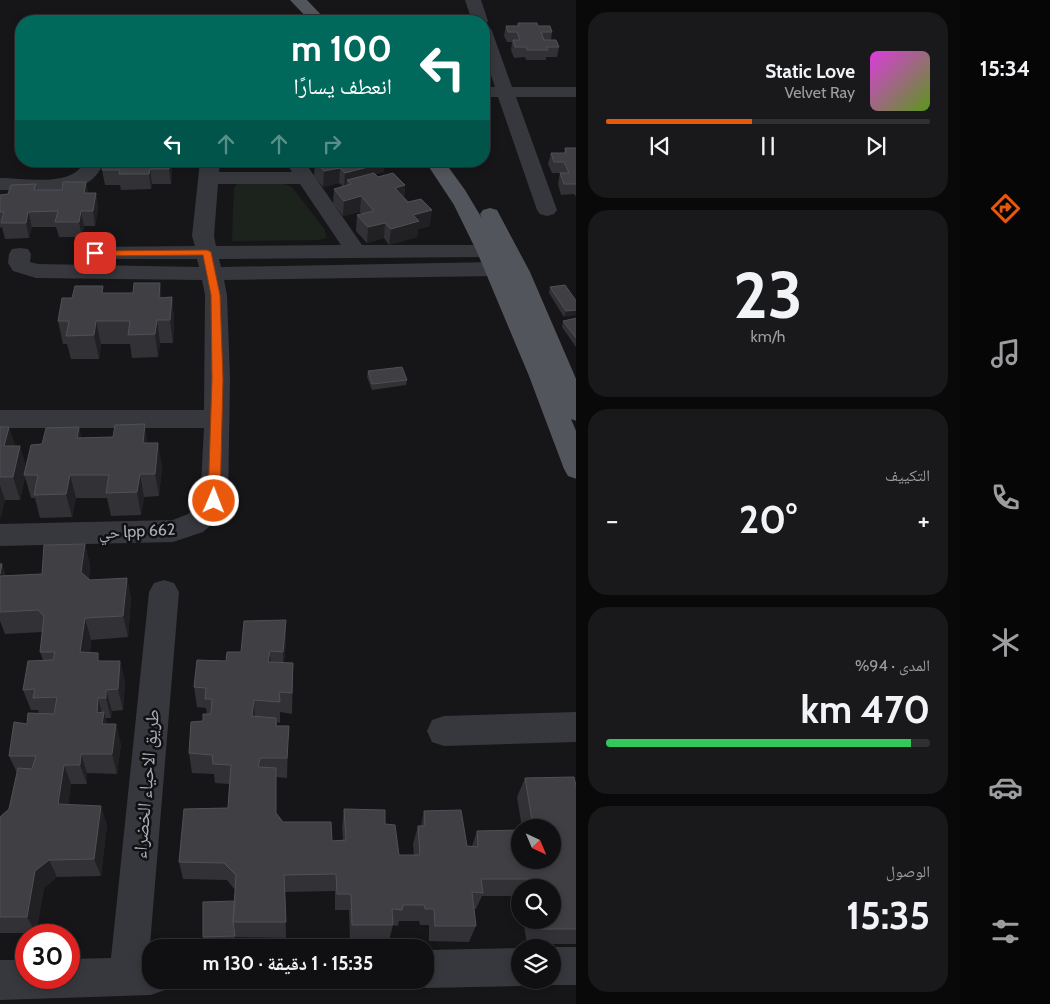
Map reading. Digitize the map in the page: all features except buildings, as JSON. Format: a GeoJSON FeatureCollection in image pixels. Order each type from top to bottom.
{"type":"FeatureCollection","features":[{"type":"Feature","properties":{"kind":"main road"},"geometry":{"type":"LineString","coordinates":[[281,0],[296,15]]}},
{"type":"Feature","properties":{"kind":"main road"},"geometry":{"type":"LineString","coordinates":[[298,0],[313,15]]}},
{"type":"Feature","properties":{"kind":"main road"},"geometry":{"type":"LineString","coordinates":[[438,167],[466,206],[492,260],[537,364],[576,469]]}},
{"type":"Feature","properties":{"kind":"main road"},"geometry":{"type":"LineString","coordinates":[[458,167],[483,202],[508,247],[576,412]]}},
{"type":"Feature","properties":{"kind":"street"},"geometry":{"type":"LineString","coordinates":[[473,0],[478,15]]}},
{"type":"Feature","properties":{"kind":"street"},"geometry":{"type":"LineString","coordinates":[[490,48],[547,210]]}},
{"type":"Feature","properties":{"kind":"street"},"geometry":{"type":"LineString","coordinates":[[490,92],[576,92]]}},
{"type":"Feature","properties":{"kind":"street"},"geometry":{"type":"LineString","coordinates":[[0,184],[64,185],[74,183],[88,175],[93,167]]}},
{"type":"Feature","properties":{"kind":"street"},"geometry":{"type":"LineString","coordinates":[[298,167],[354,251]]}},
{"type":"Feature","properties":{"kind":"street"},"geometry":{"type":"LineString","coordinates":[[209,170],[305,178]]}},
{"type":"Feature","properties":{"kind":"street","name":"حي lpp 662"},"geometry":{"type":"LineString","coordinates":[[0,535],[173,531],[187,528],[200,521],[210,511],[214,501],[216,295],[203,236],[209,170]]}},
{"type":"Feature","properties":{"kind":"street"},"geometry":{"type":"LineString","coordinates":[[209,263],[354,251],[492,260]]}},
{"type":"Feature","properties":{"kind":"street"},"geometry":{"type":"LineString","coordinates":[[10,253],[21,266],[30,270],[209,263],[492,260]]}},
{"type":"Feature","properties":{"kind":"street"},"geometry":{"type":"LineString","coordinates":[[0,419],[216,419]]}},
{"type":"Feature","properties":{"kind":"street","name":"طريق الاحياء الخضراء"},"geometry":{"type":"LineString","coordinates":[[140,976],[164,592]]}},
{"type":"Feature","properties":{"kind":"street"},"geometry":{"type":"LineString","coordinates":[[444,731],[576,727]]}},
{"type":"Feature","properties":{"kind":"street"},"geometry":{"type":"LineString","coordinates":[[561,966],[576,966]]}},
{"type":"Feature","properties":{"kind":"street"},"geometry":{"type":"LineString","coordinates":[[434,969],[511,967]]}},
{"type":"Feature","properties":{"kind":"street"},"geometry":{"type":"LineString","coordinates":[[0,980],[140,976]]}},
{"type":"Feature","properties":{"kind":"shaded area"},"geometry":{"type":"Polygon","coordinates":[[[237,184],[283,184],[292,187],[325,230],[326,238],[319,240],[232,241],[234,188],[237,184]]]}},
{"type":"Feature","properties":{"kind":"route"},"geometry":{"type":"LineString","coordinates":[[95,253],[207,252],[216,295],[218,379],[214,501]]}}]}
